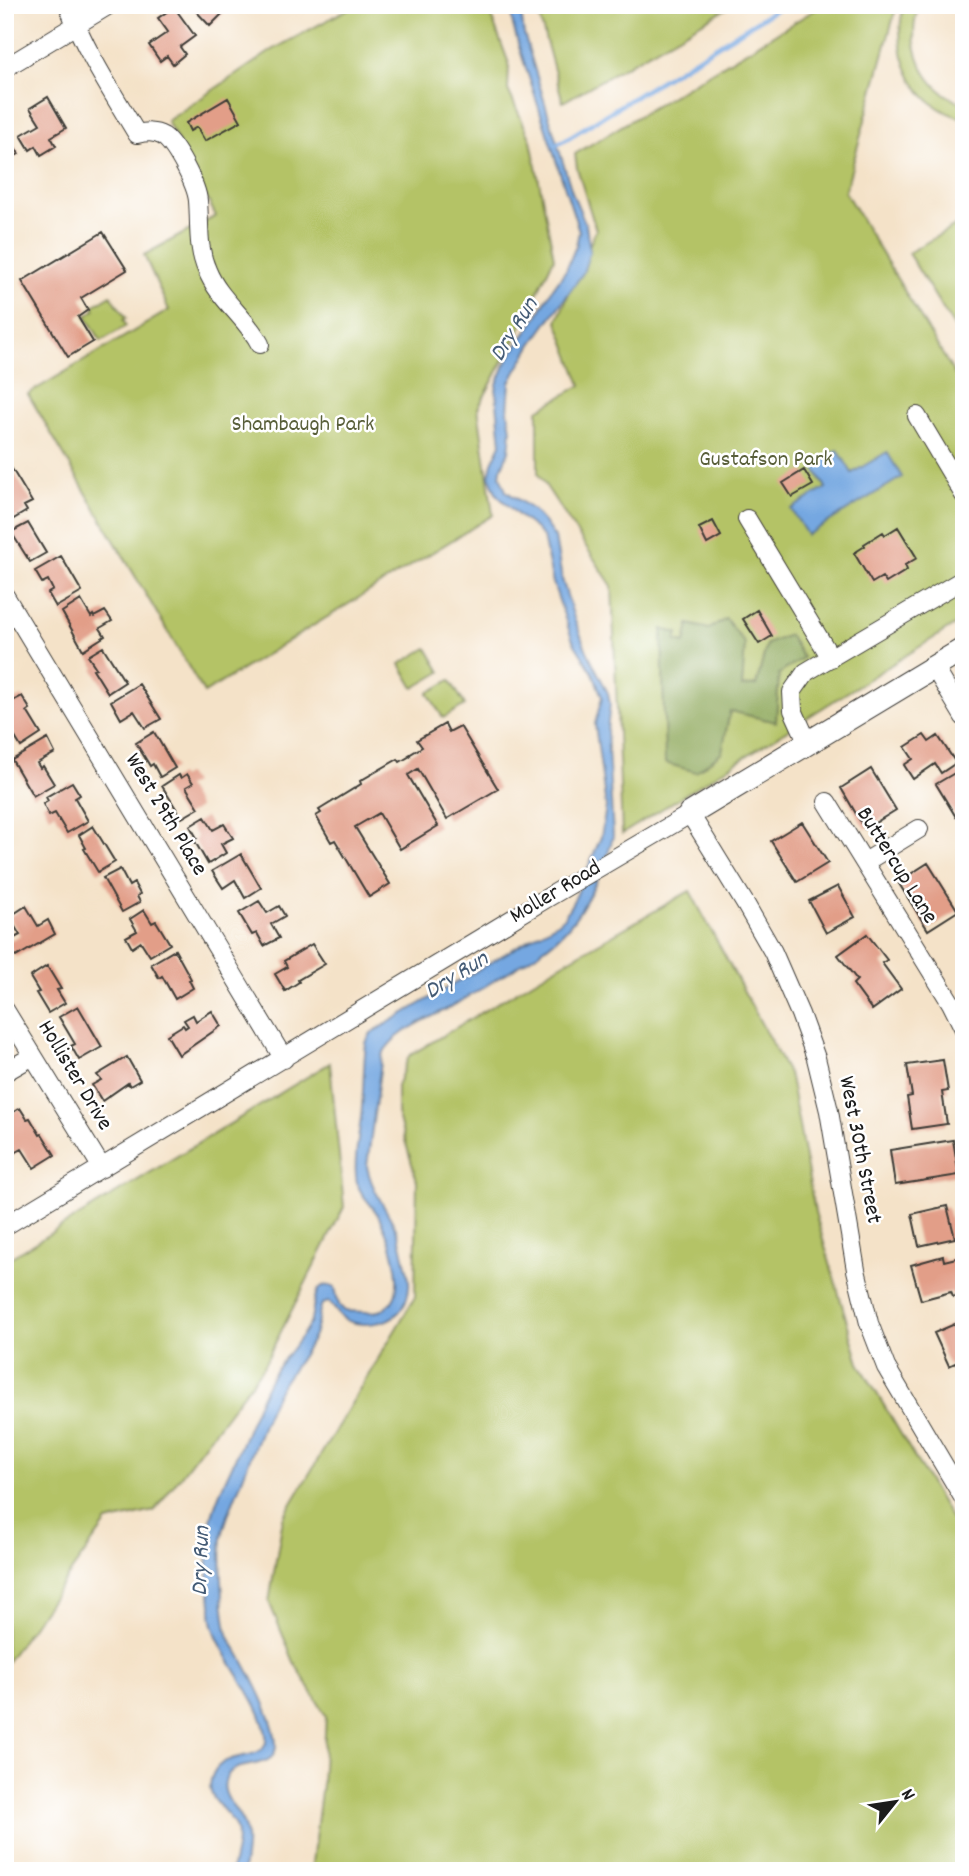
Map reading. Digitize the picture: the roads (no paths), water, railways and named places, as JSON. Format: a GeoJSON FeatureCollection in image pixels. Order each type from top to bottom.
{"type":"FeatureCollection","features":[{"type":"Feature","properties":{"kind":"main road","name":"Moller Road"},"geometry":{"type":"LineString","coordinates":[[690,814],[964,649]]}},
{"type":"Feature","properties":{"kind":"street"},"geometry":{"type":"LineString","coordinates":[[68,5],[96,66],[137,134],[151,132],[162,136],[182,160],[198,198],[198,237],[206,270],[223,299],[252,329],[260,344]]}},
{"type":"Feature","properties":{"kind":"street"},"geometry":{"type":"LineString","coordinates":[[5,68],[108,5]]}},
{"type":"Feature","properties":{"kind":"street"},"geometry":{"type":"LineString","coordinates":[[917,416],[964,495]]}},
{"type":"Feature","properties":{"kind":"street"},"geometry":{"type":"LineString","coordinates":[[747,519],[831,658]]}},
{"type":"Feature","properties":{"kind":"street"},"geometry":{"type":"LineString","coordinates":[[808,743],[793,710],[792,692],[806,672],[964,579]]}},
{"type":"Feature","properties":{"kind":"street","name":"West 29th Place"},"geometry":{"type":"LineString","coordinates":[[5,596],[284,1059]]}},
{"type":"Feature","properties":{"kind":"street"},"geometry":{"type":"LineString","coordinates":[[934,667],[964,717]]}},
{"type":"Feature","properties":{"kind":"street","name":"Buttercup Lane"},"geometry":{"type":"LineString","coordinates":[[827,802],[951,1003],[964,1029]]}},
{"type":"Feature","properties":{"kind":"street","name":"Moller Road"},"geometry":{"type":"LineString","coordinates":[[5,1226],[690,814]]}},
{"type":"Feature","properties":{"kind":"street","name":"West 30th Street"},"geometry":{"type":"LineString","coordinates":[[690,814],[773,952],[800,1014],[816,1058],[829,1111],[860,1290],[869,1323],[886,1367],[964,1499]]}},
{"type":"Feature","properties":{"kind":"street"},"geometry":{"type":"LineString","coordinates":[[865,862],[919,830]]}},
{"type":"Feature","properties":{"kind":"street","name":"Hollister Drive"},"geometry":{"type":"LineString","coordinates":[[5,1010],[102,1168]]}},
{"type":"Feature","properties":{"kind":"street"},"geometry":{"type":"LineString","coordinates":[[5,1072],[33,1056]]}},
{"type":"Feature","properties":{"kind":"water","name":"Dry Run"},"geometry":{"type":"Polygon","coordinates":[[[512,5],[520,5],[524,34],[572,192],[586,225],[590,251],[583,273],[532,344],[510,382],[510,442],[500,476],[506,491],[533,510],[555,538],[562,579],[574,618],[608,693],[610,704],[607,731],[613,836],[595,884],[574,919],[560,936],[534,956],[402,1034],[382,1055],[367,1166],[375,1191],[400,1241],[409,1281],[406,1301],[394,1316],[372,1324],[349,1321],[329,1302],[322,1304],[310,1343],[281,1386],[267,1414],[223,1532],[223,1601],[227,1629],[230,1640],[262,1698],[272,1722],[276,1744],[275,1753],[270,1758],[264,1762],[239,1767],[227,1776],[224,1783],[227,1797],[243,1823],[246,1834],[243,1871],[231,1871],[237,1845],[236,1829],[213,1798],[210,1783],[219,1766],[261,1750],[266,1735],[257,1707],[218,1639],[212,1623],[209,1530],[218,1497],[260,1399],[273,1375],[310,1323],[318,1291],[327,1286],[335,1288],[339,1305],[345,1311],[364,1312],[382,1310],[391,1303],[396,1293],[393,1252],[379,1217],[359,1188],[356,1176],[366,1043],[371,1033],[565,916],[601,837],[606,807],[595,724],[602,697],[593,673],[569,630],[553,583],[543,537],[497,495],[489,476],[501,444],[497,384],[515,348],[566,270],[579,231],[519,47],[512,21],[512,5]]]}},
{"type":"Feature","properties":{"kind":"water"},"geometry":{"type":"Polygon","coordinates":[[[838,450],[852,473],[887,452],[902,477],[807,535],[791,509],[826,488],[813,465],[838,450]]]}},
{"type":"Feature","properties":{"kind":"waterway"},"geometry":{"type":"LineString","coordinates":[[555,146],[783,5]]}},
{"type":"Feature","properties":{"kind":"park label","name":"Shambaugh Park"},"geometry":{"type":"Point","coordinates":[303,425]}},
{"type":"Feature","properties":{"kind":"park label","name":"Gustafson Park"},"geometry":{"type":"Point","coordinates":[766,460]}}]}
